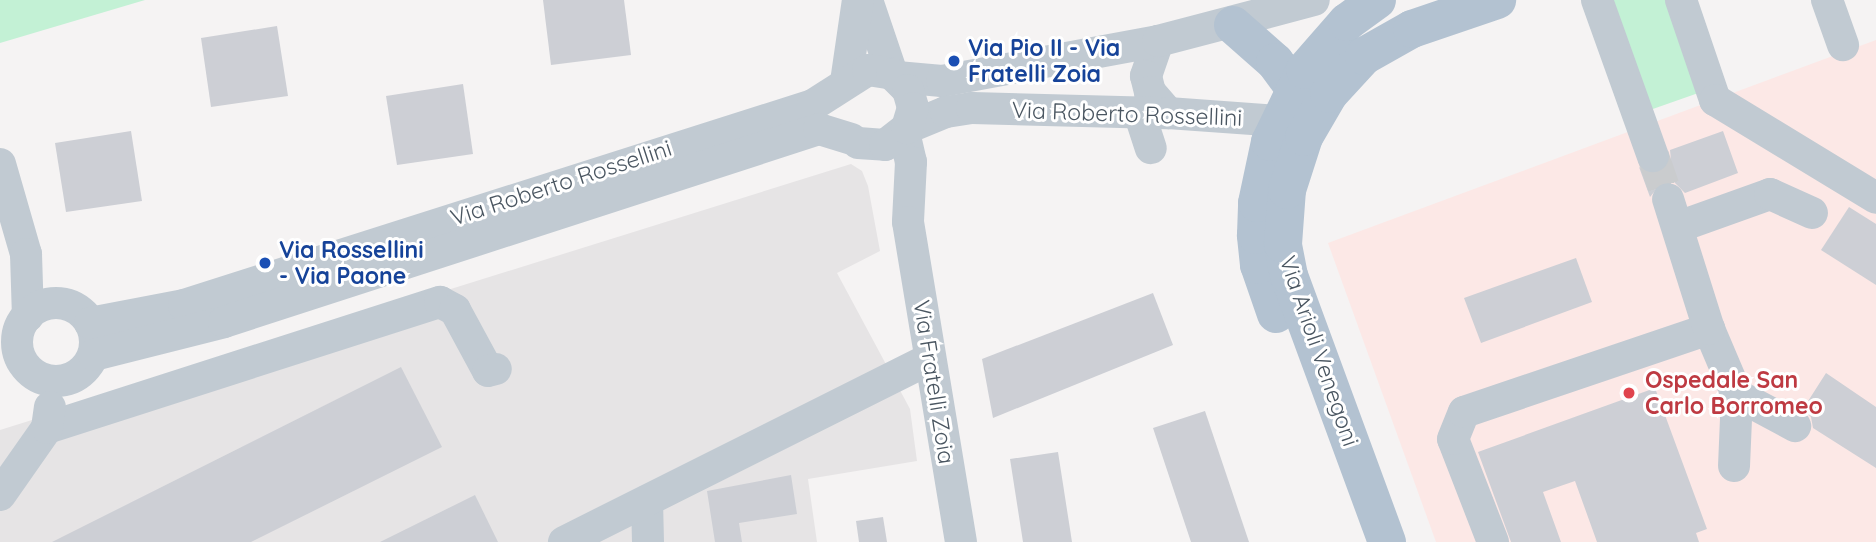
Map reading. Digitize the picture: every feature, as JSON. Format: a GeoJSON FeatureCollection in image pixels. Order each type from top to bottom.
{"type":"FeatureCollection","features":[{"type":"Feature","properties":{"kind":"main road"},"geometry":{"type":"LineString","coordinates":[[1294,85],[1347,22],[1377,0]]}},
{"type":"Feature","properties":{"kind":"main road"},"geometry":{"type":"LineString","coordinates":[[1297,120],[1329,94],[1364,57],[1412,29],[1441,6],[1497,0]]}},
{"type":"Feature","properties":{"kind":"main road"},"geometry":{"type":"LineString","coordinates":[[1233,25],[1294,85],[1297,120]]}},
{"type":"Feature","properties":{"kind":"main road","name":"Via Arioli Venegoni"},"geometry":{"type":"LineString","coordinates":[[1297,120],[1257,203],[1259,265],[1362,542]]}},
{"type":"Feature","properties":{"kind":"main road","name":"Via Arioli Venegoni"},"geometry":{"type":"LineString","coordinates":[[1297,120],[1283,244],[1289,276],[1387,542]]}},
{"type":"Feature","properties":{"kind":"street","name":"Via Fratelli Zoia"},"geometry":{"type":"LineString","coordinates":[[858,0],[837,116],[855,141],[887,167],[908,222],[961,542]]}},
{"type":"Feature","properties":{"kind":"street","name":"Via Fratelli Zoia"},"geometry":{"type":"LineString","coordinates":[[867,0],[894,75],[912,98],[906,130],[911,162],[908,222]]}},
{"type":"Feature","properties":{"kind":"street","name":"Via Roberto Rossellini"},"geometry":{"type":"LineString","coordinates":[[692,157],[813,105],[868,70],[942,81],[1233,25],[1314,0]]}},
{"type":"Feature","properties":{"kind":"street"},"geometry":{"type":"LineString","coordinates":[[1597,0],[1653,156]]}},
{"type":"Feature","properties":{"kind":"street"},"geometry":{"type":"LineString","coordinates":[[1681,0],[1715,100],[1876,198]]}},
{"type":"Feature","properties":{"kind":"street"},"geometry":{"type":"LineString","coordinates":[[1827,0],[1843,45]]}},
{"type":"Feature","properties":{"kind":"street"},"geometry":{"type":"LineString","coordinates":[[1151,148],[1154,113],[1146,76],[1158,41]]}},
{"type":"Feature","properties":{"kind":"street","name":"Via Roberto Rossellini"},"geometry":{"type":"LineString","coordinates":[[0,379],[78,375],[94,355],[189,318],[692,157],[820,129],[855,141],[884,145],[906,130],[946,112],[972,108],[1297,120]]}},
{"type":"Feature","properties":{"kind":"street"},"geometry":{"type":"LineString","coordinates":[[0,164],[26,254],[15,335],[42,376],[47,428]]}},
{"type":"Feature","properties":{"kind":"street"},"geometry":{"type":"LineString","coordinates":[[1734,466],[1737,395],[1719,331],[1673,213],[1770,194],[1812,213]]}},
{"type":"Feature","properties":{"kind":"street"},"geometry":{"type":"LineString","coordinates":[[26,254],[82,315],[94,355]]}},
{"type":"Feature","properties":{"kind":"street"},"geometry":{"type":"LineString","coordinates":[[0,495],[47,428],[440,302],[456,310],[488,371],[496,369]]}},
{"type":"Feature","properties":{"kind":"street"},"geometry":{"type":"LineString","coordinates":[[15,335],[45,304],[82,315]]}},
{"type":"Feature","properties":{"kind":"street","name":"Via Roberto Rossellini"},"geometry":{"type":"LineString","coordinates":[[82,315],[189,318]]}},
{"type":"Feature","properties":{"kind":"street"},"geometry":{"type":"LineString","coordinates":[[1493,542],[1454,439],[1464,412],[1719,331]]}},
{"type":"Feature","properties":{"kind":"street"},"geometry":{"type":"LineString","coordinates":[[564,542],[930,359]]}},
{"type":"Feature","properties":{"kind":"street"},"geometry":{"type":"LineString","coordinates":[[1737,395],[1795,426]]}},
{"type":"Feature","properties":{"kind":"street"},"geometry":{"type":"LineString","coordinates":[[647,501],[648,542]]}},
{"type":"Feature","properties":{"kind":"shaded area","name":"Ospedale San Carlo Borromeo"},"geometry":{"type":"Polygon","coordinates":[[[1876,40],[1876,542],[1436,542],[1328,243],[1876,40]]]}},
{"type":"Feature","properties":{"kind":"shaded area"},"geometry":{"type":"Polygon","coordinates":[[[851,164],[862,171],[868,186],[880,251],[837,273],[910,409],[917,461],[808,479],[817,542],[0,542],[0,430],[851,164]]]}},
{"type":"Feature","properties":{"kind":"green space"},"geometry":{"type":"Polygon","coordinates":[[[0,0],[145,0],[0,43],[0,0]]]}},
{"type":"Feature","properties":{"kind":"green space"},"geometry":{"type":"Polygon","coordinates":[[[1609,0],[1671,0],[1704,91],[1650,110],[1609,0]]]}},
{"type":"Feature","properties":{"kind":"building"},"geometry":{"type":"Polygon","coordinates":[[[543,0],[624,0],[631,55],[551,65],[543,0]]]}},
{"type":"Feature","properties":{"kind":"building"},"geometry":{"type":"Polygon","coordinates":[[[277,26],[288,96],[211,107],[201,38],[277,26]]]}},
{"type":"Feature","properties":{"kind":"building"},"geometry":{"type":"Polygon","coordinates":[[[463,84],[473,154],[397,165],[386,96],[463,84]]]}},
{"type":"Feature","properties":{"kind":"building"},"geometry":{"type":"Polygon","coordinates":[[[131,131],[142,201],[66,212],[55,143],[131,131]]]}},
{"type":"Feature","properties":{"kind":"building"},"geometry":{"type":"Polygon","coordinates":[[[1723,131],[1738,173],[1685,193],[1673,181],[1663,181],[1650,197],[1639,167],[1649,174],[1660,173],[1671,160],[1670,150],[1723,131]]]}},
{"type":"Feature","properties":{"kind":"building"},"geometry":{"type":"Polygon","coordinates":[[[1849,207],[1876,224],[1876,285],[1821,250],[1849,207]]]}},
{"type":"Feature","properties":{"kind":"building"},"geometry":{"type":"Polygon","coordinates":[[[1576,258],[1592,302],[1481,343],[1464,298],[1576,258]]]}},
{"type":"Feature","properties":{"kind":"building"},"geometry":{"type":"Polygon","coordinates":[[[1153,293],[1173,345],[993,418],[982,359],[1153,293]]]}},
{"type":"Feature","properties":{"kind":"building"},"geometry":{"type":"Polygon","coordinates":[[[401,367],[442,447],[251,542],[52,542],[401,367]]]}},
{"type":"Feature","properties":{"kind":"building"},"geometry":{"type":"Polygon","coordinates":[[[1826,373],[1876,407],[1876,468],[1813,428],[1811,417],[1803,409],[1826,373]]]}},
{"type":"Feature","properties":{"kind":"building"},"geometry":{"type":"Polygon","coordinates":[[[1655,388],[1707,529],[1696,533],[1699,542],[1597,542],[1575,481],[1543,492],[1561,542],[1511,542],[1478,452],[1655,388]]]}},
{"type":"Feature","properties":{"kind":"building"},"geometry":{"type":"Polygon","coordinates":[[[1205,411],[1249,542],[1191,542],[1153,428],[1205,411]]]}},
{"type":"Feature","properties":{"kind":"building"},"geometry":{"type":"Polygon","coordinates":[[[1058,452],[1072,542],[1023,542],[1010,459],[1058,452]]]}},
{"type":"Feature","properties":{"kind":"building"},"geometry":{"type":"Polygon","coordinates":[[[791,475],[797,514],[739,523],[742,542],[715,542],[707,491],[791,475]]]}},
{"type":"Feature","properties":{"kind":"building"},"geometry":{"type":"Polygon","coordinates":[[[475,495],[498,542],[380,542],[475,495]]]}},
{"type":"Feature","properties":{"kind":"building"},"geometry":{"type":"Polygon","coordinates":[[[883,517],[887,542],[859,542],[856,521],[883,517]]]}},
{"type":"Feature","properties":{"kind":"tunnel"},"geometry":{"type":"LineString","coordinates":[[1653,156],[1668,199]]}},
{"type":"Feature","properties":{"kind":"place","name":"Via Pio II - Via Fratelli Zoia"},"geometry":{"type":"Point","coordinates":[954,61]}},
{"type":"Feature","properties":{"kind":"place","name":"Via Rossellini - Via Paone"},"geometry":{"type":"Point","coordinates":[265,263]}},
{"type":"Feature","properties":{"kind":"place","name":"Ospedale San Carlo Borromeo"},"geometry":{"type":"Point","coordinates":[1629,393]}}]}
